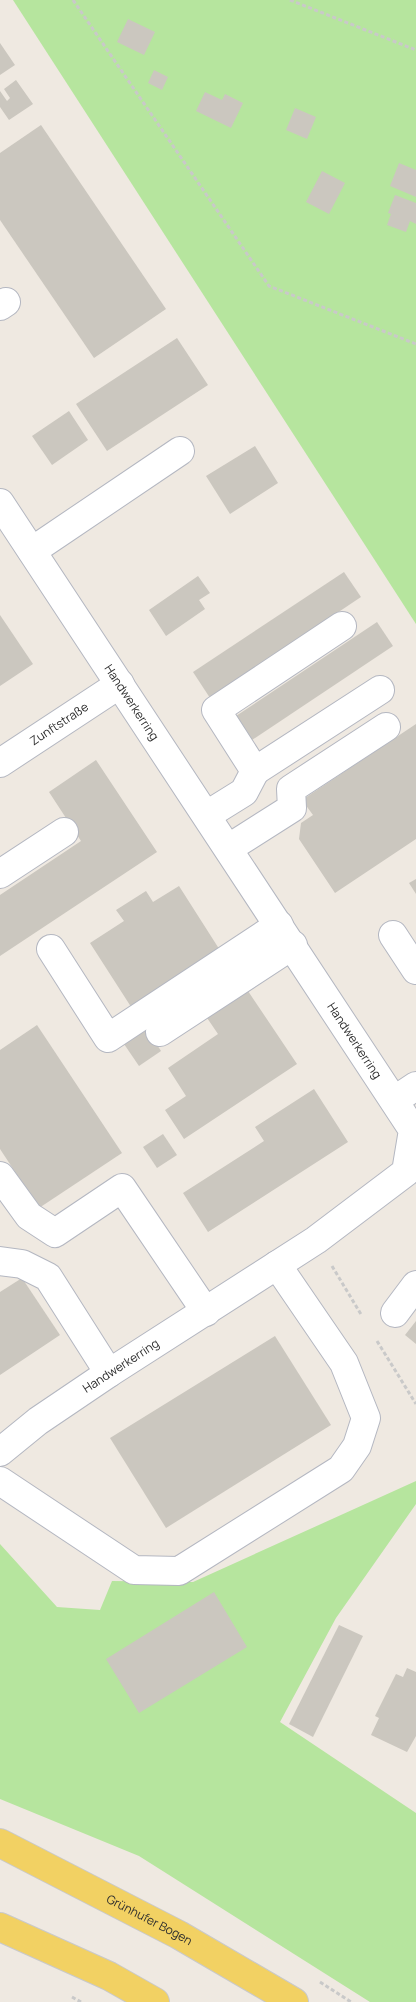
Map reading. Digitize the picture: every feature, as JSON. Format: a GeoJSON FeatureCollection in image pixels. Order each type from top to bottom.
{"type":"FeatureCollection","features":[{"type":"Feature","properties":{"kind":"main road","name":"Grünhufer Bogen"},"geometry":{"type":"LineString","coordinates":[[0,1843],[179,1935],[294,2002]]}},
{"type":"Feature","properties":{"kind":"main road"},"geometry":{"type":"LineString","coordinates":[[0,1927],[109,1976],[155,2002]]}},
{"type":"Feature","properties":{"kind":"street"},"geometry":{"type":"LineString","coordinates":[[32,551],[180,451]]}},
{"type":"Feature","properties":{"kind":"street","name":"Handwerkerring"},"geometry":{"type":"LineString","coordinates":[[0,503],[286,935],[406,1093],[413,1130],[406,1172],[316,1240],[109,1373],[38,1421],[0,1452]]}},
{"type":"Feature","properties":{"kind":"street"},"geometry":{"type":"LineString","coordinates":[[255,771],[216,710],[342,626]]}},
{"type":"Feature","properties":{"kind":"street","name":"Zunftstraße"},"geometry":{"type":"LineString","coordinates":[[0,763],[120,684]]}},
{"type":"Feature","properties":{"kind":"street"},"geometry":{"type":"LineString","coordinates":[[207,815],[244,792],[255,771],[380,690]]}},
{"type":"Feature","properties":{"kind":"street"},"geometry":{"type":"LineString","coordinates":[[229,848],[292,808],[291,789],[386,726]]}},
{"type":"Feature","properties":{"kind":"street"},"geometry":{"type":"LineString","coordinates":[[0,874],[64,832]]}},
{"type":"Feature","properties":{"kind":"street"},"geometry":{"type":"LineString","coordinates":[[51,949],[108,1038],[286,935]]}},
{"type":"Feature","properties":{"kind":"street"},"geometry":{"type":"LineString","coordinates":[[160,1032],[286,935]]}},
{"type":"Feature","properties":{"kind":"street"},"geometry":{"type":"LineString","coordinates":[[393,936],[416,970]]}},
{"type":"Feature","properties":{"kind":"street"},"geometry":{"type":"LineString","coordinates":[[0,1176],[30,1216],[55,1233],[122,1188],[206,1312]]}},
{"type":"Feature","properties":{"kind":"street"},"geometry":{"type":"LineString","coordinates":[[0,1261],[22,1264],[48,1277],[109,1373]]}},
{"type":"Feature","properties":{"kind":"street"},"geometry":{"type":"LineString","coordinates":[[0,1481],[134,1570],[179,1570],[341,1469],[357,1446],[366,1418],[344,1363],[277,1265]]}},
{"type":"Feature","properties":{"kind":"street"},"geometry":{"type":"LineString","coordinates":[[395,1312],[416,1285]]}},
{"type":"Feature","properties":{"kind":"path"},"geometry":{"type":"LineString","coordinates":[[73,0],[269,286],[416,344]]}},
{"type":"Feature","properties":{"kind":"path"},"geometry":{"type":"LineString","coordinates":[[290,0],[416,50]]}},
{"type":"Feature","properties":{"kind":"green space"},"geometry":{"type":"Polygon","coordinates":[[[13,0],[416,0],[416,624],[13,0]]]}},
{"type":"Feature","properties":{"kind":"green space"},"geometry":{"type":"Polygon","coordinates":[[[416,1481],[416,1504],[336,1618],[280,1722],[416,1813],[416,2002],[370,2002],[139,1856],[0,1799],[0,1544],[57,1607],[100,1610],[112,1581],[193,1582],[416,1481]]]}},
{"type":"Feature","properties":{"kind":"building"},"geometry":{"type":"Polygon","coordinates":[[[128,19],[155,32],[144,55],[117,42],[128,19]]]}},
{"type":"Feature","properties":{"kind":"building"},"geometry":{"type":"Polygon","coordinates":[[[0,43],[15,65],[0,75],[0,43]]]}},
{"type":"Feature","properties":{"kind":"building"},"geometry":{"type":"Polygon","coordinates":[[[154,70],[168,77],[162,90],[148,83],[154,70]]]}},
{"type":"Feature","properties":{"kind":"building"},"geometry":{"type":"Polygon","coordinates":[[[16,80],[33,104],[9,120],[0,107],[0,91],[7,101],[10,98],[4,89],[16,80]]]}},
{"type":"Feature","properties":{"kind":"building"},"geometry":{"type":"Polygon","coordinates":[[[205,92],[222,100],[225,94],[243,103],[231,128],[196,111],[205,92]]]}},
{"type":"Feature","properties":{"kind":"building"},"geometry":{"type":"Polygon","coordinates":[[[295,108],[316,117],[307,139],[286,130],[295,108]]]}},
{"type":"Feature","properties":{"kind":"building"},"geometry":{"type":"Polygon","coordinates":[[[41,125],[166,309],[94,358],[0,220],[0,153],[41,125]]]}},
{"type":"Feature","properties":{"kind":"building"},"geometry":{"type":"Polygon","coordinates":[[[399,163],[416,170],[416,197],[390,186],[399,163]]]}},
{"type":"Feature","properties":{"kind":"building"},"geometry":{"type":"Polygon","coordinates":[[[322,171],[345,183],[329,214],[306,202],[322,171]]]}},
{"type":"Feature","properties":{"kind":"building"},"geometry":{"type":"Polygon","coordinates":[[[395,195],[416,203],[416,224],[410,221],[406,232],[387,225],[391,214],[388,213],[395,195]]]}},
{"type":"Feature","properties":{"kind":"building"},"geometry":{"type":"Polygon","coordinates":[[[177,338],[208,385],[107,451],[76,404],[177,338]]]}},
{"type":"Feature","properties":{"kind":"building"},"geometry":{"type":"Polygon","coordinates":[[[69,411],[88,440],[52,465],[32,436],[69,411]]]}},
{"type":"Feature","properties":{"kind":"building"},"geometry":{"type":"Polygon","coordinates":[[[255,446],[278,483],[230,514],[206,476],[255,446]]]}},
{"type":"Feature","properties":{"kind":"building"},"geometry":{"type":"Polygon","coordinates":[[[344,572],[361,597],[210,698],[193,672],[344,572]]]}},
{"type":"Feature","properties":{"kind":"building"},"geometry":{"type":"Polygon","coordinates":[[[198,576],[210,593],[199,600],[205,609],[166,636],[149,610],[198,576]]]}},
{"type":"Feature","properties":{"kind":"building"},"geometry":{"type":"Polygon","coordinates":[[[0,615],[33,664],[0,686],[0,615]]]}},
{"type":"Feature","properties":{"kind":"building"},"geometry":{"type":"Polygon","coordinates":[[[377,622],[393,646],[252,740],[236,716],[377,622]]]}},
{"type":"Feature","properties":{"kind":"building"},"geometry":{"type":"Polygon","coordinates":[[[416,724],[416,839],[335,893],[299,839],[301,823],[313,815],[302,800],[416,724]]]}},
{"type":"Feature","properties":{"kind":"building"},"geometry":{"type":"Polygon","coordinates":[[[96,760],[157,852],[0,956],[0,895],[81,841],[49,792],[96,760]]]}},
{"type":"Feature","properties":{"kind":"building"},"geometry":{"type":"Polygon","coordinates":[[[416,879],[416,894],[409,883],[416,879]]]}},
{"type":"Feature","properties":{"kind":"building"},"geometry":{"type":"Polygon","coordinates":[[[179,886],[223,955],[135,1013],[90,943],[124,921],[116,910],[146,891],[153,902],[179,886]]]}},
{"type":"Feature","properties":{"kind":"building"},"geometry":{"type":"Polygon","coordinates":[[[244,985],[297,1064],[184,1139],[165,1110],[186,1096],[168,1068],[218,1034],[203,1012],[244,985]]]}},
{"type":"Feature","properties":{"kind":"building"},"geometry":{"type":"Polygon","coordinates":[[[37,1025],[122,1153],[39,1208],[0,1149],[0,1050],[37,1025]]]}},
{"type":"Feature","properties":{"kind":"building"},"geometry":{"type":"Polygon","coordinates":[[[147,1029],[161,1051],[139,1066],[124,1044],[147,1029]]]}},
{"type":"Feature","properties":{"kind":"building"},"geometry":{"type":"Polygon","coordinates":[[[314,1089],[348,1142],[208,1232],[183,1193],[264,1141],[255,1127],[314,1089]]]}},
{"type":"Feature","properties":{"kind":"building"},"geometry":{"type":"Polygon","coordinates":[[[163,1134],[177,1155],[157,1168],[143,1147],[163,1134]]]}},
{"type":"Feature","properties":{"kind":"building"},"geometry":{"type":"Polygon","coordinates":[[[22,1278],[60,1335],[0,1375],[0,1292],[22,1278]]]}},
{"type":"Feature","properties":{"kind":"building"},"geometry":{"type":"Polygon","coordinates":[[[416,1321],[416,1344],[405,1335],[416,1321]]]}},
{"type":"Feature","properties":{"kind":"building"},"geometry":{"type":"Polygon","coordinates":[[[275,1336],[331,1425],[166,1528],[110,1438],[275,1336]]]}},
{"type":"Feature","properties":{"kind":"building"},"geometry":{"type":"Polygon","coordinates":[[[214,1592],[247,1647],[139,1713],[106,1659],[214,1592]]]}},
{"type":"Feature","properties":{"kind":"building"},"geometry":{"type":"Polygon","coordinates":[[[339,1625],[363,1636],[313,1737],[289,1724],[339,1625]]]}},
{"type":"Feature","properties":{"kind":"building"},"geometry":{"type":"Polygon","coordinates":[[[407,1668],[416,1672],[416,1736],[407,1752],[371,1735],[379,1718],[375,1716],[396,1674],[403,1677],[407,1668]]]}}]}
